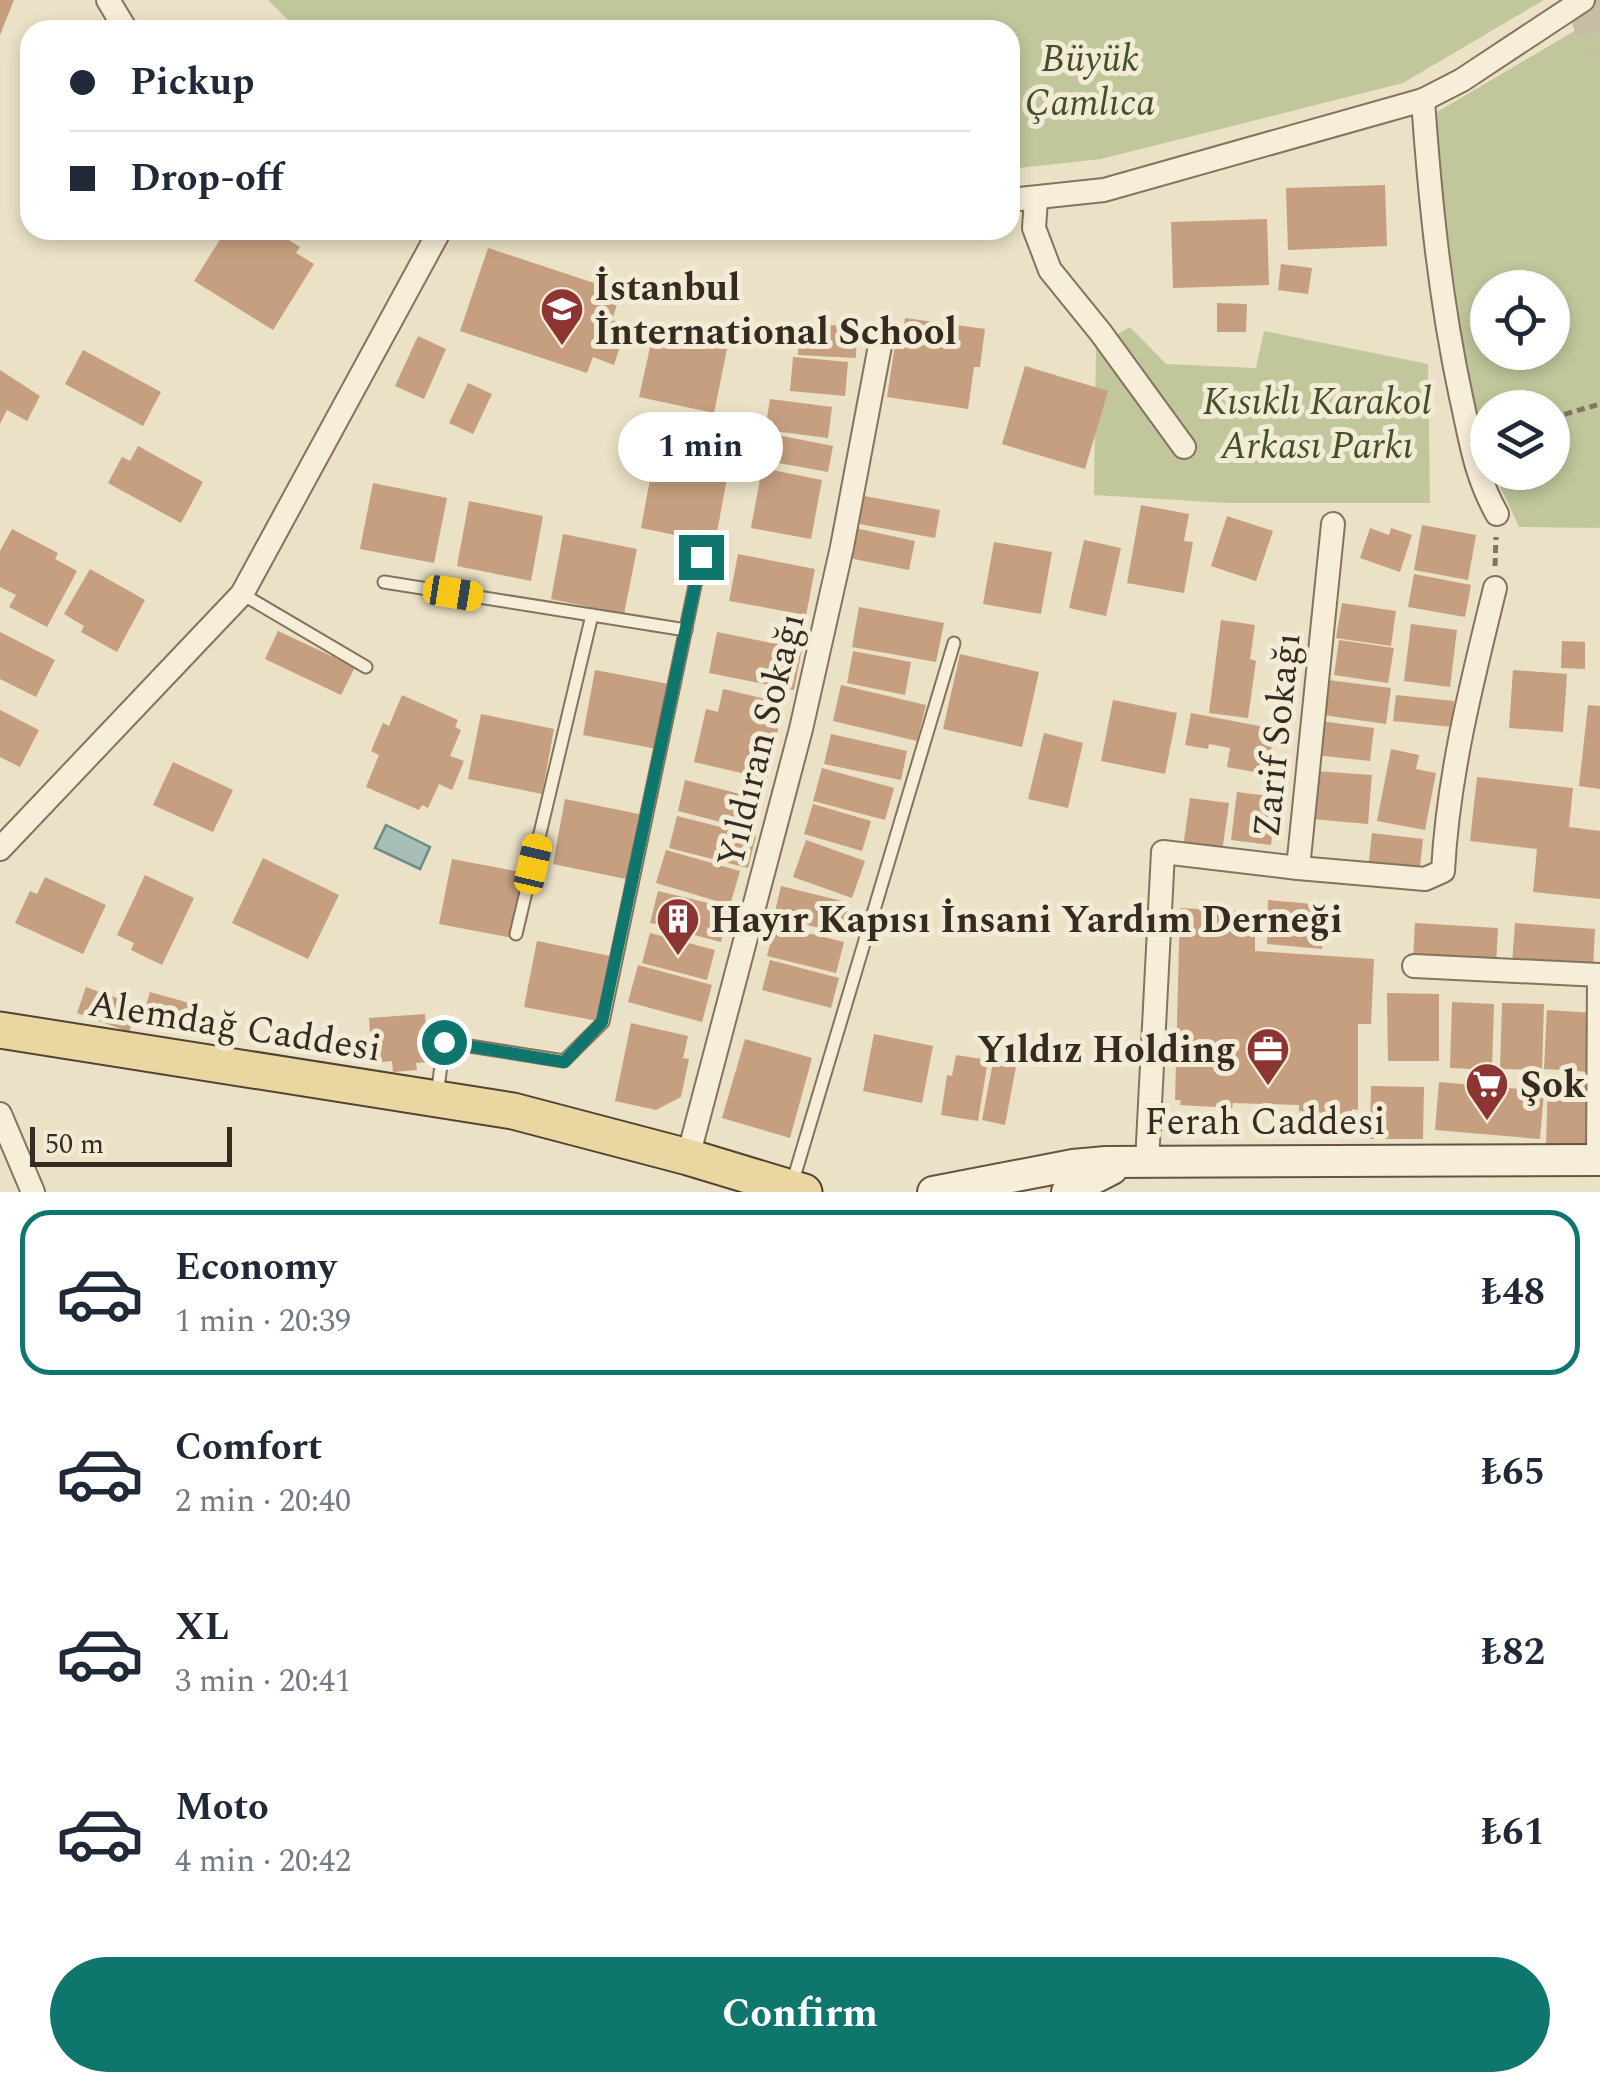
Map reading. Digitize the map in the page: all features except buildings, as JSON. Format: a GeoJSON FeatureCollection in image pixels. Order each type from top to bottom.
{"type":"FeatureCollection","features":[{"type":"Feature","properties":{"kind":"main road","name":"Alemdağ Caddesi"},"geometry":{"type":"LineString","coordinates":[[0,1030],[512,1111],[798,1190]]}},
{"type":"Feature","properties":{"kind":"street"},"geometry":{"type":"LineString","coordinates":[[1020,200],[1104,190],[1424,100],[1462,80],[1583,0]]}},
{"type":"Feature","properties":{"kind":"street"},"geometry":{"type":"LineString","coordinates":[[1424,100],[1430,198],[1448,335],[1480,482],[1497,514]]}},
{"type":"Feature","properties":{"kind":"street"},"geometry":{"type":"LineString","coordinates":[[1036,200],[1034,228],[1050,270],[1184,448]]}},
{"type":"Feature","properties":{"kind":"street"},"geometry":{"type":"LineString","coordinates":[[0,849],[242,594],[435,240]]}},
{"type":"Feature","properties":{"kind":"street","name":"Yıldıran Sokağı"},"geometry":{"type":"LineString","coordinates":[[688,1157],[802,729],[882,335]]}},
{"type":"Feature","properties":{"kind":"street","name":"Zarif Sokağı"},"geometry":{"type":"LineString","coordinates":[[1138,1162],[1164,852],[1298,868],[1333,524]]}},
{"type":"Feature","properties":{"kind":"street"},"geometry":{"type":"LineString","coordinates":[[1298,868],[1424,879],[1443,871],[1445,832],[1465,712],[1495,588]]}},
{"type":"Feature","properties":{"kind":"street"},"geometry":{"type":"LineString","coordinates":[[1414,966],[1600,975],[1599,1160]]}},
{"type":"Feature","properties":{"kind":"street"},"geometry":{"type":"LineString","coordinates":[[0,1114],[33,1192]]}},
{"type":"Feature","properties":{"kind":"street","name":"Ferah Caddesi"},"geometry":{"type":"LineString","coordinates":[[933,1192],[1073,1164],[1599,1160]]}},
{"type":"Feature","properties":{"kind":"street"},"geometry":{"type":"LineString","coordinates":[[1066,1192],[1082,1182],[1138,1162]]}},
{"type":"Feature","properties":{"kind":"street"},"geometry":{"type":"LineString","coordinates":[[1105,1192],[1138,1162]]}},
{"type":"Feature","properties":{"kind":"lane"},"geometry":{"type":"LineString","coordinates":[[436,1100],[444,1042],[564,1062],[602,1022],[701,557]]}},
{"type":"Feature","properties":{"kind":"lane"},"geometry":{"type":"LineString","coordinates":[[384,582],[686,630]]}},
{"type":"Feature","properties":{"kind":"lane"},"geometry":{"type":"LineString","coordinates":[[242,594],[366,667]]}},
{"type":"Feature","properties":{"kind":"lane"},"geometry":{"type":"LineString","coordinates":[[516,934],[592,616]]}},
{"type":"Feature","properties":{"kind":"lane"},"geometry":{"type":"LineString","coordinates":[[798,1190],[954,642]]}},
{"type":"Feature","properties":{"kind":"path"},"geometry":{"type":"LineString","coordinates":[[1570,413],[1600,404]]}},
{"type":"Feature","properties":{"kind":"path"},"geometry":{"type":"LineString","coordinates":[[1495,588],[1497,514]]}},
{"type":"Feature","properties":{"kind":"green space","name":"Büyük Çamlıca"},"geometry":{"type":"Polygon","coordinates":[[[268,0],[1544,0],[1403,83],[1101,159],[1020,168],[1020,20],[288,20],[268,0]]]}},
{"type":"Feature","properties":{"kind":"green space"},"geometry":{"type":"Polygon","coordinates":[[[1600,16],[1600,528],[1519,527],[1502,490],[1570,490],[1570,390],[1472,390],[1462,343],[1432,115],[1600,16]]]}},
{"type":"Feature","properties":{"kind":"green space","name":"Kısıklı Karakol Arkası Parkı"},"geometry":{"type":"Polygon","coordinates":[[[1130,327],[1166,364],[1256,368],[1264,331],[1428,364],[1430,503],[1227,503],[1094,495],[1096,347],[1130,327]]]}},
{"type":"Feature","properties":{"kind":"water"},"geometry":{"type":"Polygon","coordinates":[[[386,825],[430,847],[420,869],[375,848],[386,825]]]}},
{"type":"Feature","properties":{"kind":"tunnel"},"geometry":{"type":"LineString","coordinates":[[1583,0],[1600,53]]}},
{"type":"Feature","properties":{"kind":"place","name":"İstanbul İnternational School"},"geometry":{"type":"Point","coordinates":[562,347]}},
{"type":"Feature","properties":{"kind":"place","name":"Hayır Kapısı İnsani Yardım Derneği"},"geometry":{"type":"Point","coordinates":[678,957]}},
{"type":"Feature","properties":{"kind":"place","name":"Yıldız Holding"},"geometry":{"type":"Point","coordinates":[1268,1087]}},
{"type":"Feature","properties":{"kind":"place","name":"Şok"},"geometry":{"type":"Point","coordinates":[1487,1122]}},
{"type":"Feature","properties":{"kind":"route"},"geometry":{"type":"LineString","coordinates":[[444,1042],[564,1062],[602,1022],[701,557]]}}]}
